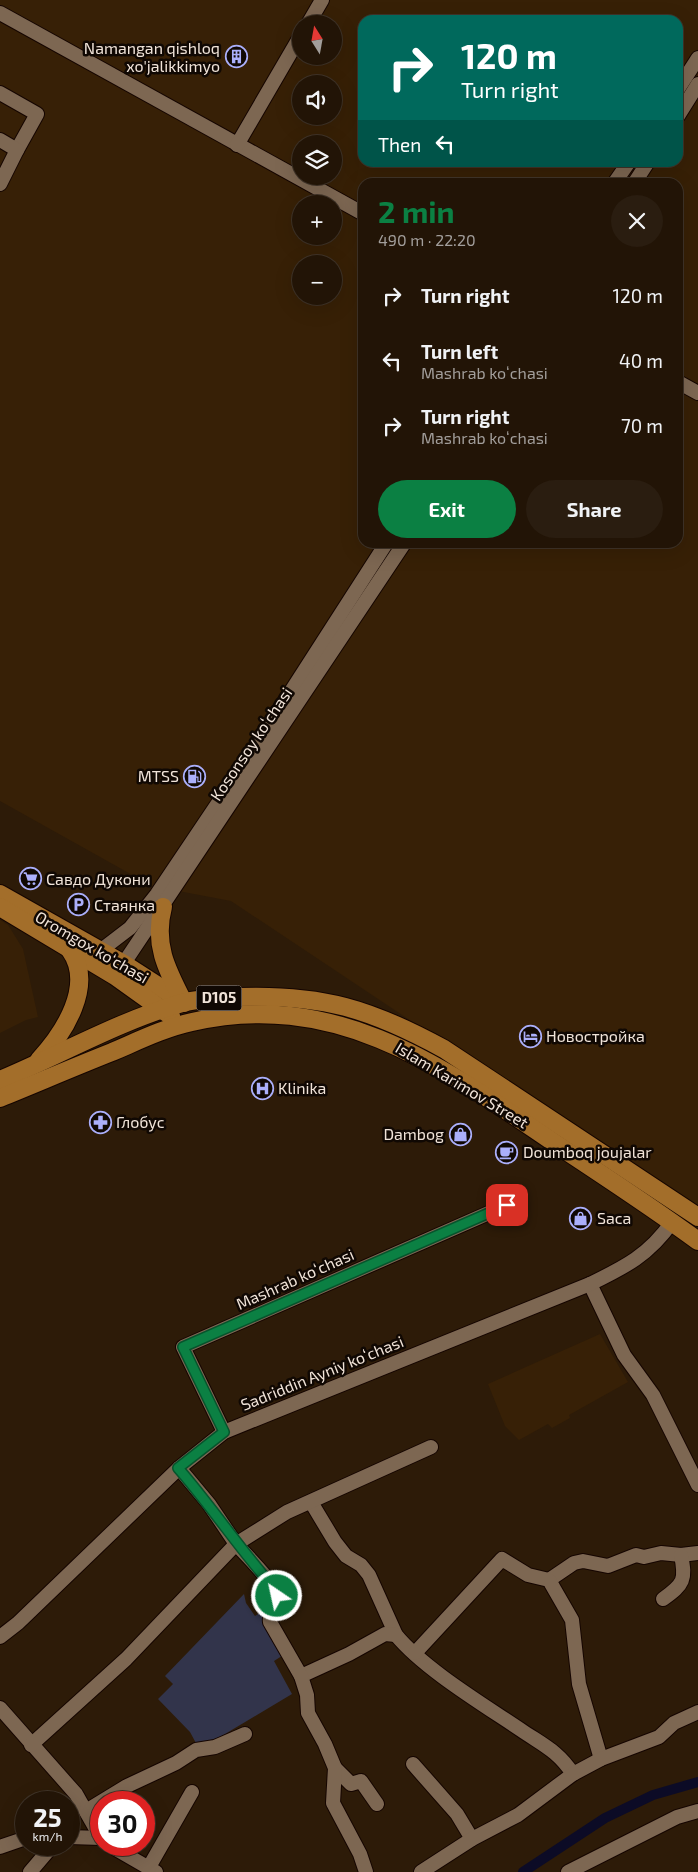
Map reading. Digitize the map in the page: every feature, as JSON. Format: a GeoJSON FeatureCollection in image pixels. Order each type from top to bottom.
{"type":"FeatureCollection","features":[{"type":"Feature","properties":{"kind":"main road","name":"Oromgox ko‘chasi"},"geometry":{"type":"LineString","coordinates":[[0,894],[100,951],[164,1009],[187,1023]]}},
{"type":"Feature","properties":{"kind":"main road","name":"Oromgox ko‘chasi"},"geometry":{"type":"LineString","coordinates":[[0,907],[70,950],[120,970],[183,1002]]}},
{"type":"Feature","properties":{"kind":"main road"},"geometry":{"type":"LineString","coordinates":[[163,907],[158,932],[161,953],[183,1002],[187,1023]]}},
{"type":"Feature","properties":{"kind":"main road"},"geometry":{"type":"LineString","coordinates":[[35,1065],[58,1034],[76,1000],[80,972],[70,950]]}},
{"type":"Feature","properties":{"kind":"main road","name":"Islam Karimov Street"},"geometry":{"type":"LineString","coordinates":[[0,1080],[183,1002],[270,996],[320,1000],[355,1008],[404,1027],[444,1049],[698,1217]]}},
{"type":"Feature","properties":{"kind":"main road","name":"Islam Karimov Street"},"geometry":{"type":"LineString","coordinates":[[0,1098],[187,1023],[225,1016],[263,1014],[303,1017],[349,1027],[393,1043],[437,1066],[533,1127],[698,1241]]}},
{"type":"Feature","properties":{"kind":"street"},"geometry":{"type":"LineString","coordinates":[[313,15],[322,0]]}},
{"type":"Feature","properties":{"kind":"street"},"geometry":{"type":"LineString","coordinates":[[0,13],[358,211]]}},
{"type":"Feature","properties":{"kind":"street"},"geometry":{"type":"LineString","coordinates":[[237,145],[292,50]]}},
{"type":"Feature","properties":{"kind":"street"},"geometry":{"type":"LineString","coordinates":[[683,81],[698,58]]}},
{"type":"Feature","properties":{"kind":"street"},"geometry":{"type":"LineString","coordinates":[[683,108],[698,84]]}},
{"type":"Feature","properties":{"kind":"street"},"geometry":{"type":"LineString","coordinates":[[0,93],[37,114],[0,184]]}},
{"type":"Feature","properties":{"kind":"street"},"geometry":{"type":"LineString","coordinates":[[0,140],[17,150]]}},
{"type":"Feature","properties":{"kind":"street"},"geometry":{"type":"LineString","coordinates":[[618,178],[626,167]]}},
{"type":"Feature","properties":{"kind":"street"},"geometry":{"type":"LineString","coordinates":[[638,178],[645,167]]}},
{"type":"Feature","properties":{"kind":"street"},"geometry":{"type":"LineString","coordinates":[[683,385],[698,393]]}},
{"type":"Feature","properties":{"kind":"street","name":"Kosonsoy koʻchasi"},"geometry":{"type":"LineString","coordinates":[[100,951],[130,928],[158,894],[383,548]]}},
{"type":"Feature","properties":{"kind":"street","name":"Kosonsoy koʻchasi"},"geometry":{"type":"LineString","coordinates":[[120,970],[401,548]]}},
{"type":"Feature","properties":{"kind":"street","name":"Mashrab koʻchasi"},"geometry":{"type":"LineString","coordinates":[[224,1432],[183,1347],[507,1205]]}},
{"type":"Feature","properties":{"kind":"street","name":"Sadriddin Ayniy koʻchasi"},"geometry":{"type":"LineString","coordinates":[[0,1637],[46,1596],[178,1468],[224,1432],[590,1284],[640,1258],[672,1222]]}},
{"type":"Feature","properties":{"kind":"street"},"geometry":{"type":"LineString","coordinates":[[590,1284],[624,1355],[653,1395],[698,1485]]}},
{"type":"Feature","properties":{"kind":"street"},"geometry":{"type":"LineString","coordinates":[[31,1746],[126,1659],[236,1544],[287,1512],[432,1447]]}},
{"type":"Feature","properties":{"kind":"street"},"geometry":{"type":"LineString","coordinates":[[178,1468],[209,1504],[236,1544],[276,1590],[276,1602],[270,1613],[270,1622],[301,1676],[307,1695],[308,1713],[326,1744],[334,1768],[333,1803],[360,1854],[366,1872]]}},
{"type":"Feature","properties":{"kind":"street"},"geometry":{"type":"LineString","coordinates":[[311,1502],[335,1542],[346,1556],[361,1565],[369,1575],[396,1635],[414,1653],[522,1731],[552,1749],[563,1759],[574,1774]]}},
{"type":"Feature","properties":{"kind":"street"},"geometry":{"type":"LineString","coordinates":[[414,1653],[502,1559],[528,1575],[549,1580],[574,1564],[583,1561],[608,1566],[636,1555],[644,1557],[661,1553],[682,1555],[698,1553]]}},
{"type":"Feature","properties":{"kind":"street"},"geometry":{"type":"LineString","coordinates":[[663,1599],[683,1581],[685,1571],[682,1555]]}},
{"type":"Feature","properties":{"kind":"street"},"geometry":{"type":"LineString","coordinates":[[549,1580],[572,1620],[582,1694],[601,1759]]}},
{"type":"Feature","properties":{"kind":"street"},"geometry":{"type":"LineString","coordinates":[[301,1676],[349,1654],[385,1634],[396,1635]]}},
{"type":"Feature","properties":{"kind":"street"},"geometry":{"type":"LineString","coordinates":[[0,1708],[31,1746],[76,1794],[90,1818]]}},
{"type":"Feature","properties":{"kind":"street"},"geometry":{"type":"LineString","coordinates":[[420,1872],[472,1839],[518,1815],[574,1774],[601,1759],[659,1737],[674,1723],[698,1712]]}},
{"type":"Feature","properties":{"kind":"street"},"geometry":{"type":"LineString","coordinates":[[86,1811],[127,1786],[176,1763],[196,1750],[215,1746],[245,1734]]}},
{"type":"Feature","properties":{"kind":"street"},"geometry":{"type":"LineString","coordinates":[[413,1764],[457,1814],[472,1839]]}},
{"type":"Feature","properties":{"kind":"street"},"geometry":{"type":"LineString","coordinates":[[334,1768],[351,1784],[361,1781],[377,1804]]}},
{"type":"Feature","properties":{"kind":"street"},"geometry":{"type":"LineString","coordinates":[[128,1856],[152,1870],[192,1792]]}},
{"type":"Feature","properties":{"kind":"street"},"geometry":{"type":"LineString","coordinates":[[568,1872],[677,1817],[698,1811]]}},
{"type":"Feature","properties":{"kind":"street"},"geometry":{"type":"LineString","coordinates":[[0,1847],[15,1842]]}},
{"type":"Feature","properties":{"kind":"street"},"geometry":{"type":"LineString","coordinates":[[30,1872],[44,1856]]}},
{"type":"Feature","properties":{"kind":"shaded area"},"geometry":{"type":"Polygon","coordinates":[[[0,0],[698,0],[698,1212],[231,901],[152,886],[0,801],[0,0]]]}},
{"type":"Feature","properties":{"kind":"shaded area"},"geometry":{"type":"Polygon","coordinates":[[[0,920],[8,925],[23,949],[38,1017],[26,1020],[0,1033],[0,920]]]}},
{"type":"Feature","properties":{"kind":"shaded area"},"geometry":{"type":"Polygon","coordinates":[[[600,1334],[628,1382],[569,1415],[570,1418],[552,1428],[548,1424],[519,1440],[505,1426],[488,1384],[600,1334]]]}},
{"type":"Feature","properties":{"kind":"shaded area"},"geometry":{"type":"Polygon","coordinates":[[[244,1594],[246,1603],[255,1616],[261,1612],[285,1654],[274,1661],[292,1694],[220,1737],[197,1745],[190,1732],[158,1699],[173,1684],[165,1676],[244,1594]]]}},
{"type":"Feature","properties":{"kind":"waterway"},"geometry":{"type":"LineString","coordinates":[[523,1872],[605,1818],[653,1795],[698,1782]]}},
{"type":"Feature","properties":{"kind":"place","name":"Namangan qishloq xo'jalikkimyo"},"geometry":{"type":"Point","coordinates":[236,57]}},
{"type":"Feature","properties":{"kind":"place","name":"MTSS"},"geometry":{"type":"Point","coordinates":[195,776]}},
{"type":"Feature","properties":{"kind":"place","name":"Савдо Дукони"},"geometry":{"type":"Point","coordinates":[30,879]}},
{"type":"Feature","properties":{"kind":"place","name":"Стаянка"},"geometry":{"type":"Point","coordinates":[78,905]}},
{"type":"Feature","properties":{"kind":"place","name":"Новостройка"},"geometry":{"type":"Point","coordinates":[530,1036]}},
{"type":"Feature","properties":{"kind":"place","name":"Klinika"},"geometry":{"type":"Point","coordinates":[262,1088]}},
{"type":"Feature","properties":{"kind":"place","name":"Глобус"},"geometry":{"type":"Point","coordinates":[100,1122]}},
{"type":"Feature","properties":{"kind":"place","name":"Dambog"},"geometry":{"type":"Point","coordinates":[460,1134]}},
{"type":"Feature","properties":{"kind":"place","name":"Doumboq joujalar"},"geometry":{"type":"Point","coordinates":[507,1152]}},
{"type":"Feature","properties":{"kind":"place","name":"Saca"},"geometry":{"type":"Point","coordinates":[581,1218]}},
{"type":"Feature","properties":{"kind":"route"},"geometry":{"type":"LineString","coordinates":[[277,1596],[276,1590],[236,1544],[209,1504],[178,1468],[224,1432],[183,1347],[507,1205]]}}]}
